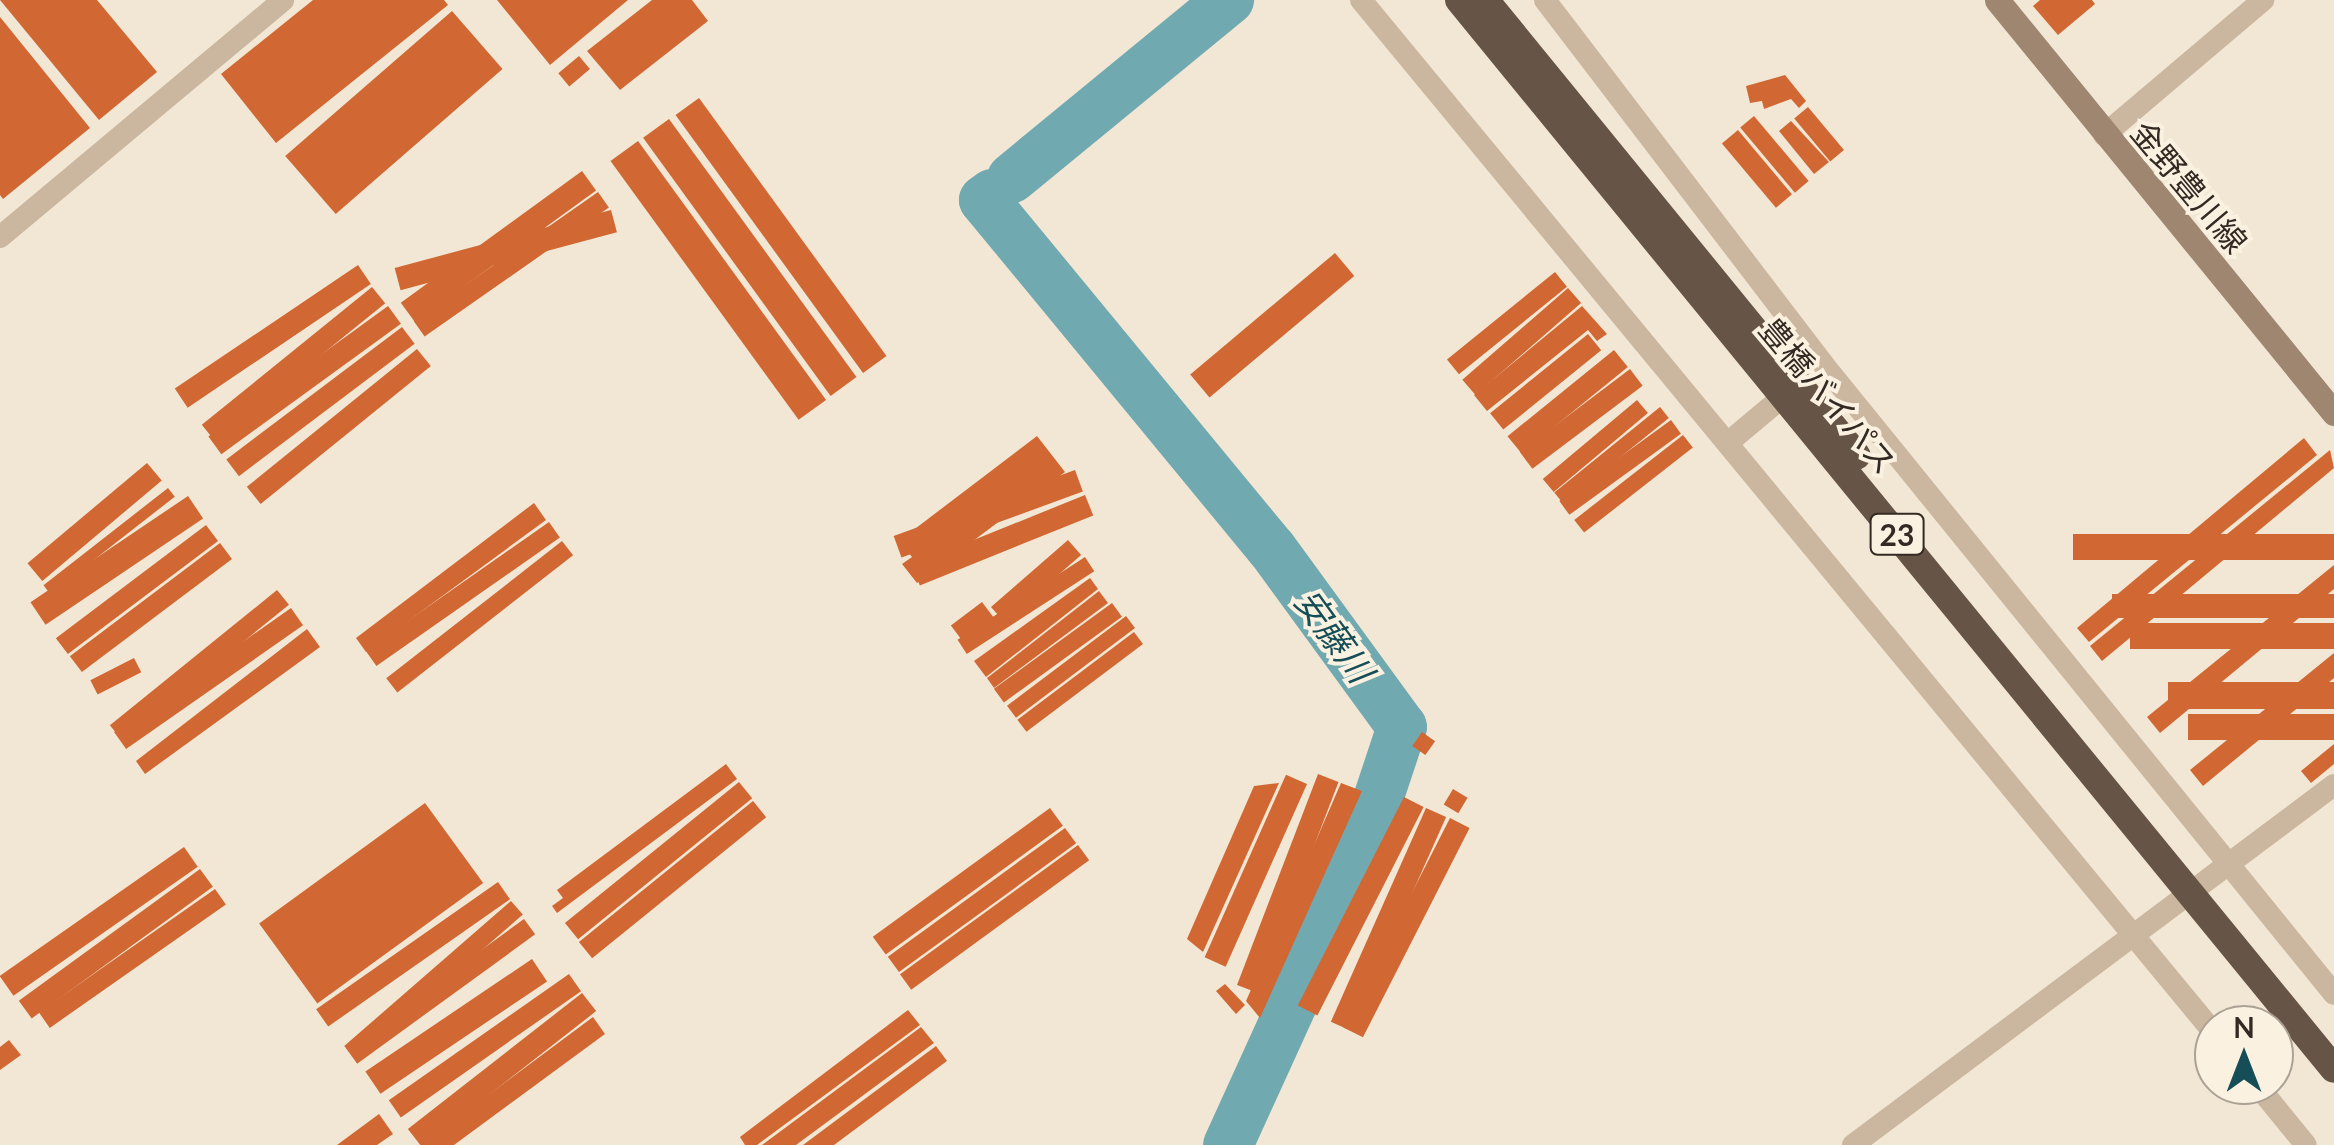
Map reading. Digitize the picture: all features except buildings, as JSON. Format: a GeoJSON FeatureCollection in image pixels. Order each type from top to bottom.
{"type":"FeatureCollection","features":[{"type":"Feature","properties":{"kind":"highway","name":"豊橋バイパス"},"geometry":{"type":"LineString","coordinates":[[1460,0],[2334,1068]]}},
{"type":"Feature","properties":{"kind":"highway","name":"豊橋バイパス"},"geometry":{"type":"LineString","coordinates":[[1485,0],[2334,1039]]}},
{"type":"Feature","properties":{"kind":"main road","name":"金野豊川線"},"geometry":{"type":"LineString","coordinates":[[1997,0],[2334,413]]}},
{"type":"Feature","properties":{"kind":"street"},"geometry":{"type":"LineString","coordinates":[[0,237],[283,0]]}},
{"type":"Feature","properties":{"kind":"street"},"geometry":{"type":"LineString","coordinates":[[1360,0],[1730,440],[2194,1008]]}},
{"type":"Feature","properties":{"kind":"street"},"geometry":{"type":"LineString","coordinates":[[1545,0],[1823,364],[2334,994]]}},
{"type":"Feature","properties":{"kind":"street"},"geometry":{"type":"LineString","coordinates":[[2104,135],[2263,0]]}},
{"type":"Feature","properties":{"kind":"street"},"geometry":{"type":"LineString","coordinates":[[1730,440],[1823,364]]}},
{"type":"Feature","properties":{"kind":"street"},"geometry":{"type":"LineString","coordinates":[[1853,1145],[2334,785]]}},
{"type":"Feature","properties":{"kind":"street"},"geometry":{"type":"LineString","coordinates":[[2273,1105],[2306,1145]]}},
{"type":"Feature","properties":{"kind":"waterway","name":"安藤川"},"geometry":{"type":"LineString","coordinates":[[1012,178],[1229,0]]}},
{"type":"Feature","properties":{"kind":"waterway","name":"安藤川"},"geometry":{"type":"LineString","coordinates":[[992,194],[984,200],[1272,549],[1402,727],[1357,862],[1228,1145]]}}]}
